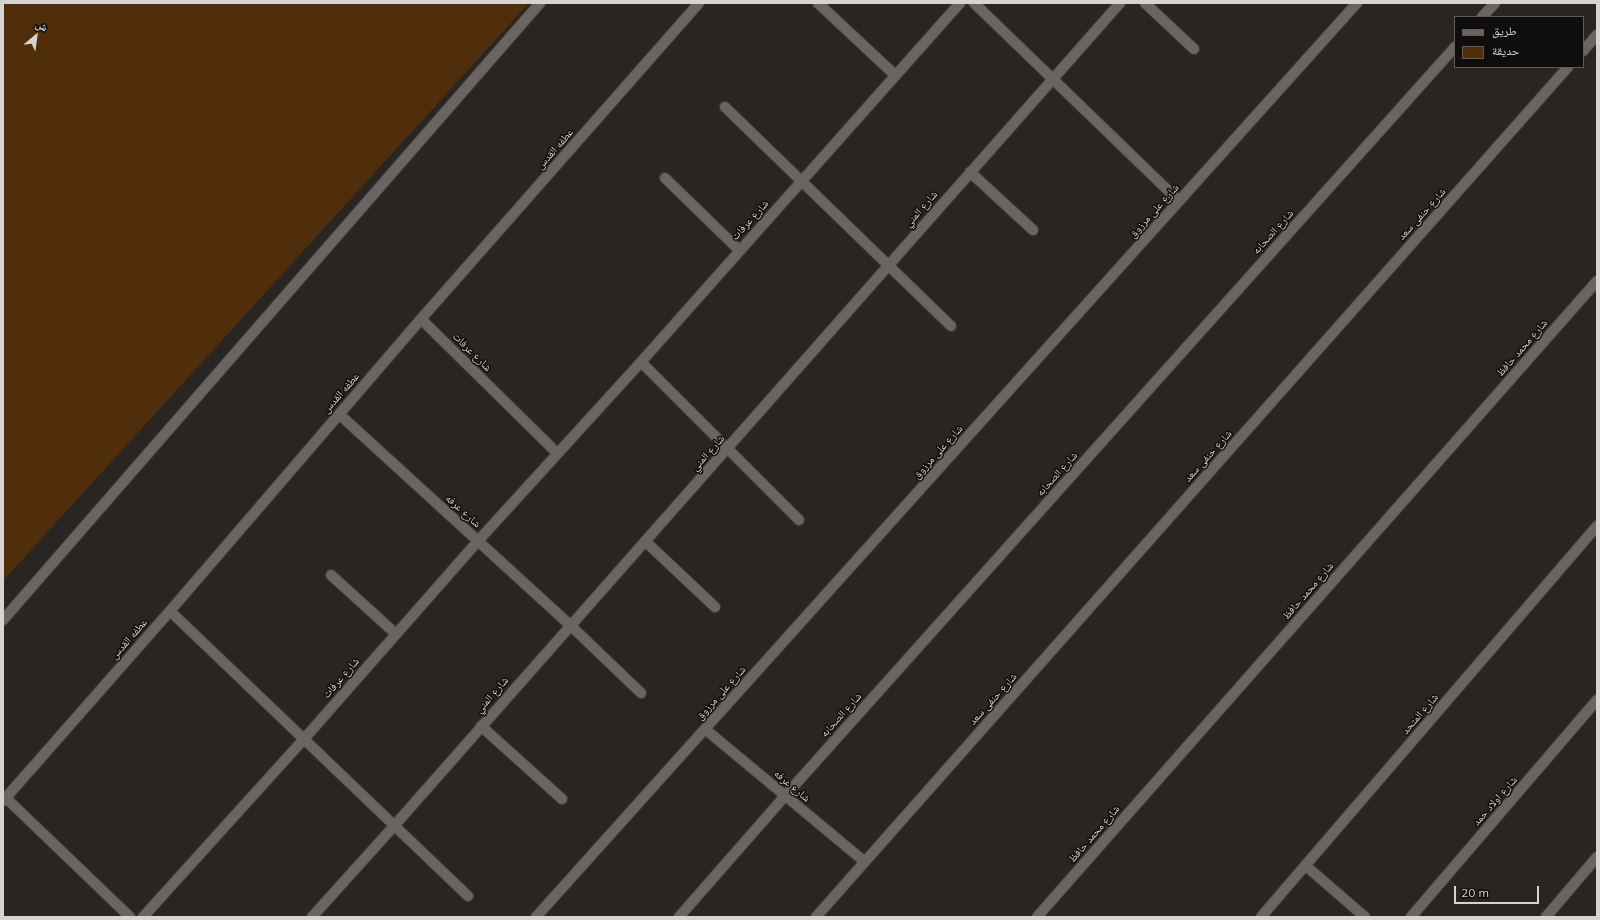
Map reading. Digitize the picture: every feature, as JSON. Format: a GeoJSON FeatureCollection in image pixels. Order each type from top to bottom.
{"type":"FeatureCollection","features":[{"type":"Feature","properties":{"kind":"street"},"geometry":{"type":"LineString","coordinates":[[3,620],[540,3]]}},
{"type":"Feature","properties":{"kind":"street","name":"عطفه القدس"},"geometry":{"type":"LineString","coordinates":[[4,799],[170,611],[421,319],[700,3]]}},
{"type":"Feature","properties":{"kind":"street"},"geometry":{"type":"LineString","coordinates":[[818,3],[895,75]]}},
{"type":"Feature","properties":{"kind":"street","name":"شارع عرفات"},"geometry":{"type":"LineString","coordinates":[[143,917],[304,739],[478,541],[640,362],[960,3]]}},
{"type":"Feature","properties":{"kind":"street"},"geometry":{"type":"LineString","coordinates":[[974,3],[1179,202]]}},
{"type":"Feature","properties":{"kind":"street","name":"شارع المني"},"geometry":{"type":"LineString","coordinates":[[312,917],[1120,3]]}},
{"type":"Feature","properties":{"kind":"street"},"geometry":{"type":"LineString","coordinates":[[1145,3],[1194,49]]}},
{"type":"Feature","properties":{"kind":"street","name":"شارع على مرزوق"},"geometry":{"type":"LineString","coordinates":[[536,917],[1357,3]]}},
{"type":"Feature","properties":{"kind":"street"},"geometry":{"type":"LineString","coordinates":[[1483,16],[1495,3]]}},
{"type":"Feature","properties":{"kind":"street"},"geometry":{"type":"LineString","coordinates":[[1584,50],[1597,35]]}},
{"type":"Feature","properties":{"kind":"street","name":"شارع الصحابه"},"geometry":{"type":"LineString","coordinates":[[679,917],[1454,48]]}},
{"type":"Feature","properties":{"kind":"street","name":"شارع حنفى سعد"},"geometry":{"type":"LineString","coordinates":[[816,917],[1567,68]]}},
{"type":"Feature","properties":{"kind":"street"},"geometry":{"type":"LineString","coordinates":[[725,107],[951,326]]}},
{"type":"Feature","properties":{"kind":"street"},"geometry":{"type":"LineString","coordinates":[[970,172],[1033,230]]}},
{"type":"Feature","properties":{"kind":"street"},"geometry":{"type":"LineString","coordinates":[[665,178],[740,250]]}},
{"type":"Feature","properties":{"kind":"street","name":"شارع محمد حافظ"},"geometry":{"type":"LineString","coordinates":[[1037,917],[1597,281]]}},
{"type":"Feature","properties":{"kind":"street","name":"شارع عرفات"},"geometry":{"type":"LineString","coordinates":[[421,319],[557,453]]}},
{"type":"Feature","properties":{"kind":"street"},"geometry":{"type":"LineString","coordinates":[[640,362],[799,520]]}},
{"type":"Feature","properties":{"kind":"street","name":"شارع عرفه"},"geometry":{"type":"LineString","coordinates":[[339,414],[570,625],[641,693]]}},
{"type":"Feature","properties":{"kind":"street","name":"شارع المتحد"},"geometry":{"type":"LineString","coordinates":[[1261,917],[1597,526]]}},
{"type":"Feature","properties":{"kind":"street"},"geometry":{"type":"LineString","coordinates":[[645,541],[715,607]]}},
{"type":"Feature","properties":{"kind":"street"},"geometry":{"type":"LineString","coordinates":[[331,575],[396,634]]}},
{"type":"Feature","properties":{"kind":"street"},"geometry":{"type":"LineString","coordinates":[[170,611],[468,896]]}},
{"type":"Feature","properties":{"kind":"street","name":"شارع اولاد حمد"},"geometry":{"type":"LineString","coordinates":[[1411,917],[1597,700]]}},
{"type":"Feature","properties":{"kind":"street"},"geometry":{"type":"LineString","coordinates":[[481,726],[562,799]]}},
{"type":"Feature","properties":{"kind":"street","name":"شارع عرفه"},"geometry":{"type":"LineString","coordinates":[[705,729],[865,862]]}},
{"type":"Feature","properties":{"kind":"street"},"geometry":{"type":"LineString","coordinates":[[4,799],[130,917]]}},
{"type":"Feature","properties":{"kind":"street"},"geometry":{"type":"LineString","coordinates":[[1546,917],[1597,857]]}},
{"type":"Feature","properties":{"kind":"street"},"geometry":{"type":"LineString","coordinates":[[1306,866],[1365,917]]}},
{"type":"Feature","properties":{"kind":"green space"},"geometry":{"type":"Polygon","coordinates":[[[3,3],[529,3],[3,581],[3,3]]]}}]}
